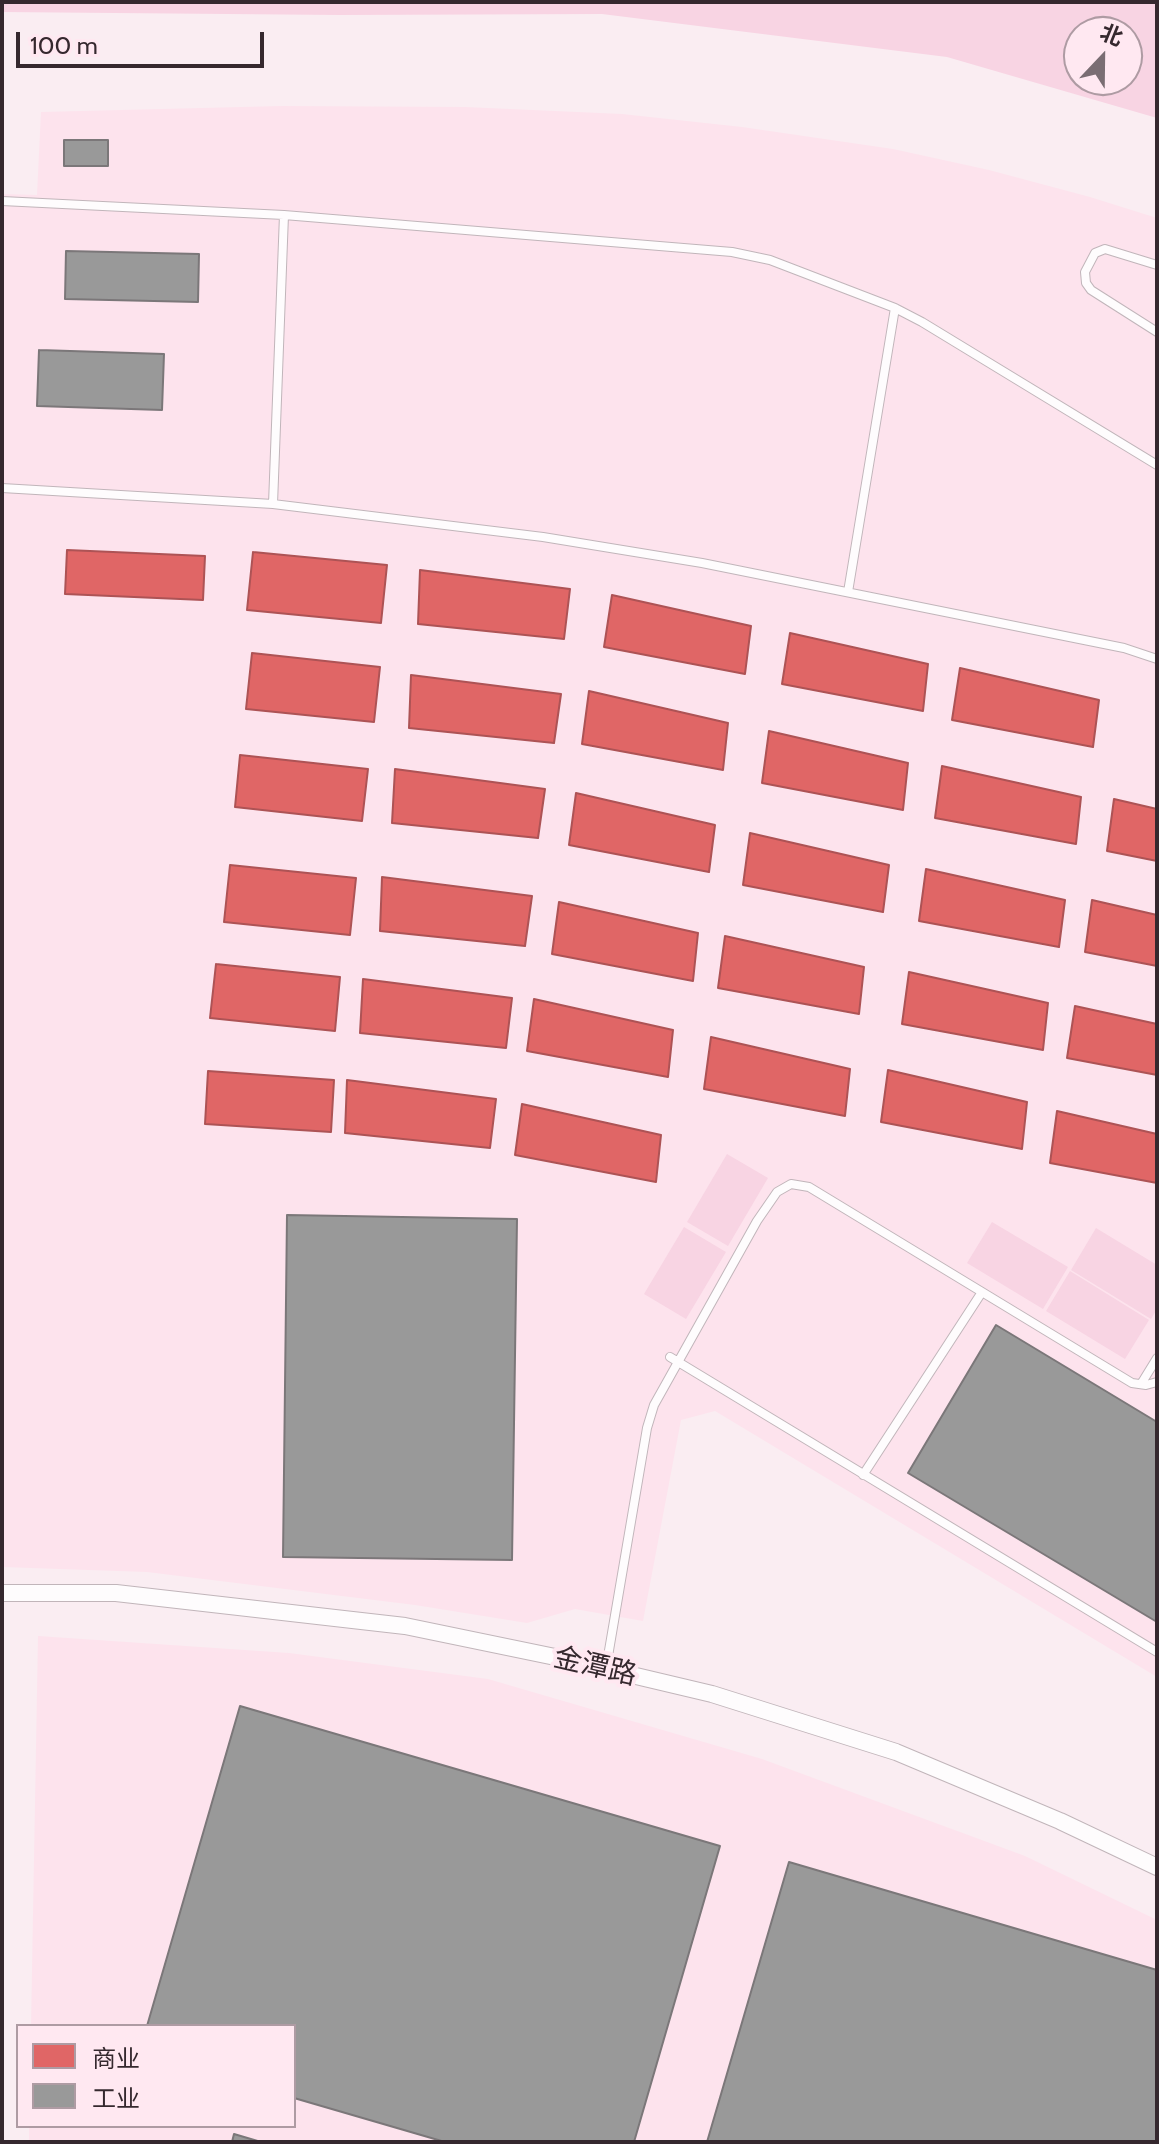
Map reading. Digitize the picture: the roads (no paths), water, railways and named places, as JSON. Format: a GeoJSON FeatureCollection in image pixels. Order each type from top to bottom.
{"type":"FeatureCollection","features":[{"type":"Feature","properties":{"kind":"street","name":"金潭路"},"geometry":{"type":"LineString","coordinates":[[2,1593],[116,1593],[405,1626],[712,1694],[896,1752],[1060,1821],[1157,1867]]}},
{"type":"Feature","properties":{"kind":"lane"},"geometry":{"type":"LineString","coordinates":[[2,201],[284,215],[732,252],[770,260],[895,308],[922,322],[1157,465]]}},
{"type":"Feature","properties":{"kind":"lane"},"geometry":{"type":"LineString","coordinates":[[273,504],[284,215]]}},
{"type":"Feature","properties":{"kind":"lane"},"geometry":{"type":"LineString","coordinates":[[1157,265],[1105,249],[1095,253],[1085,272],[1086,283],[1091,290],[1157,332]]}},
{"type":"Feature","properties":{"kind":"lane"},"geometry":{"type":"LineString","coordinates":[[848,592],[895,308]]}},
{"type":"Feature","properties":{"kind":"lane"},"geometry":{"type":"LineString","coordinates":[[2,488],[273,504],[557,540],[702,563],[1124,648],[1157,659]]}},
{"type":"Feature","properties":{"kind":"lane"},"geometry":{"type":"LineString","coordinates":[[606,1669],[647,1428],[654,1405],[674,1360],[757,1221],[777,1192],[791,1184],[809,1187],[1132,1383],[1157,1382]]}},
{"type":"Feature","properties":{"kind":"lane"},"geometry":{"type":"LineString","coordinates":[[863,1475],[982,1292]]}},
{"type":"Feature","properties":{"kind":"lane"},"geometry":{"type":"LineString","coordinates":[[1141,1384],[1157,1358]]}},
{"type":"Feature","properties":{"kind":"lane"},"geometry":{"type":"LineString","coordinates":[[674,1360],[1157,1652]]}}]}
